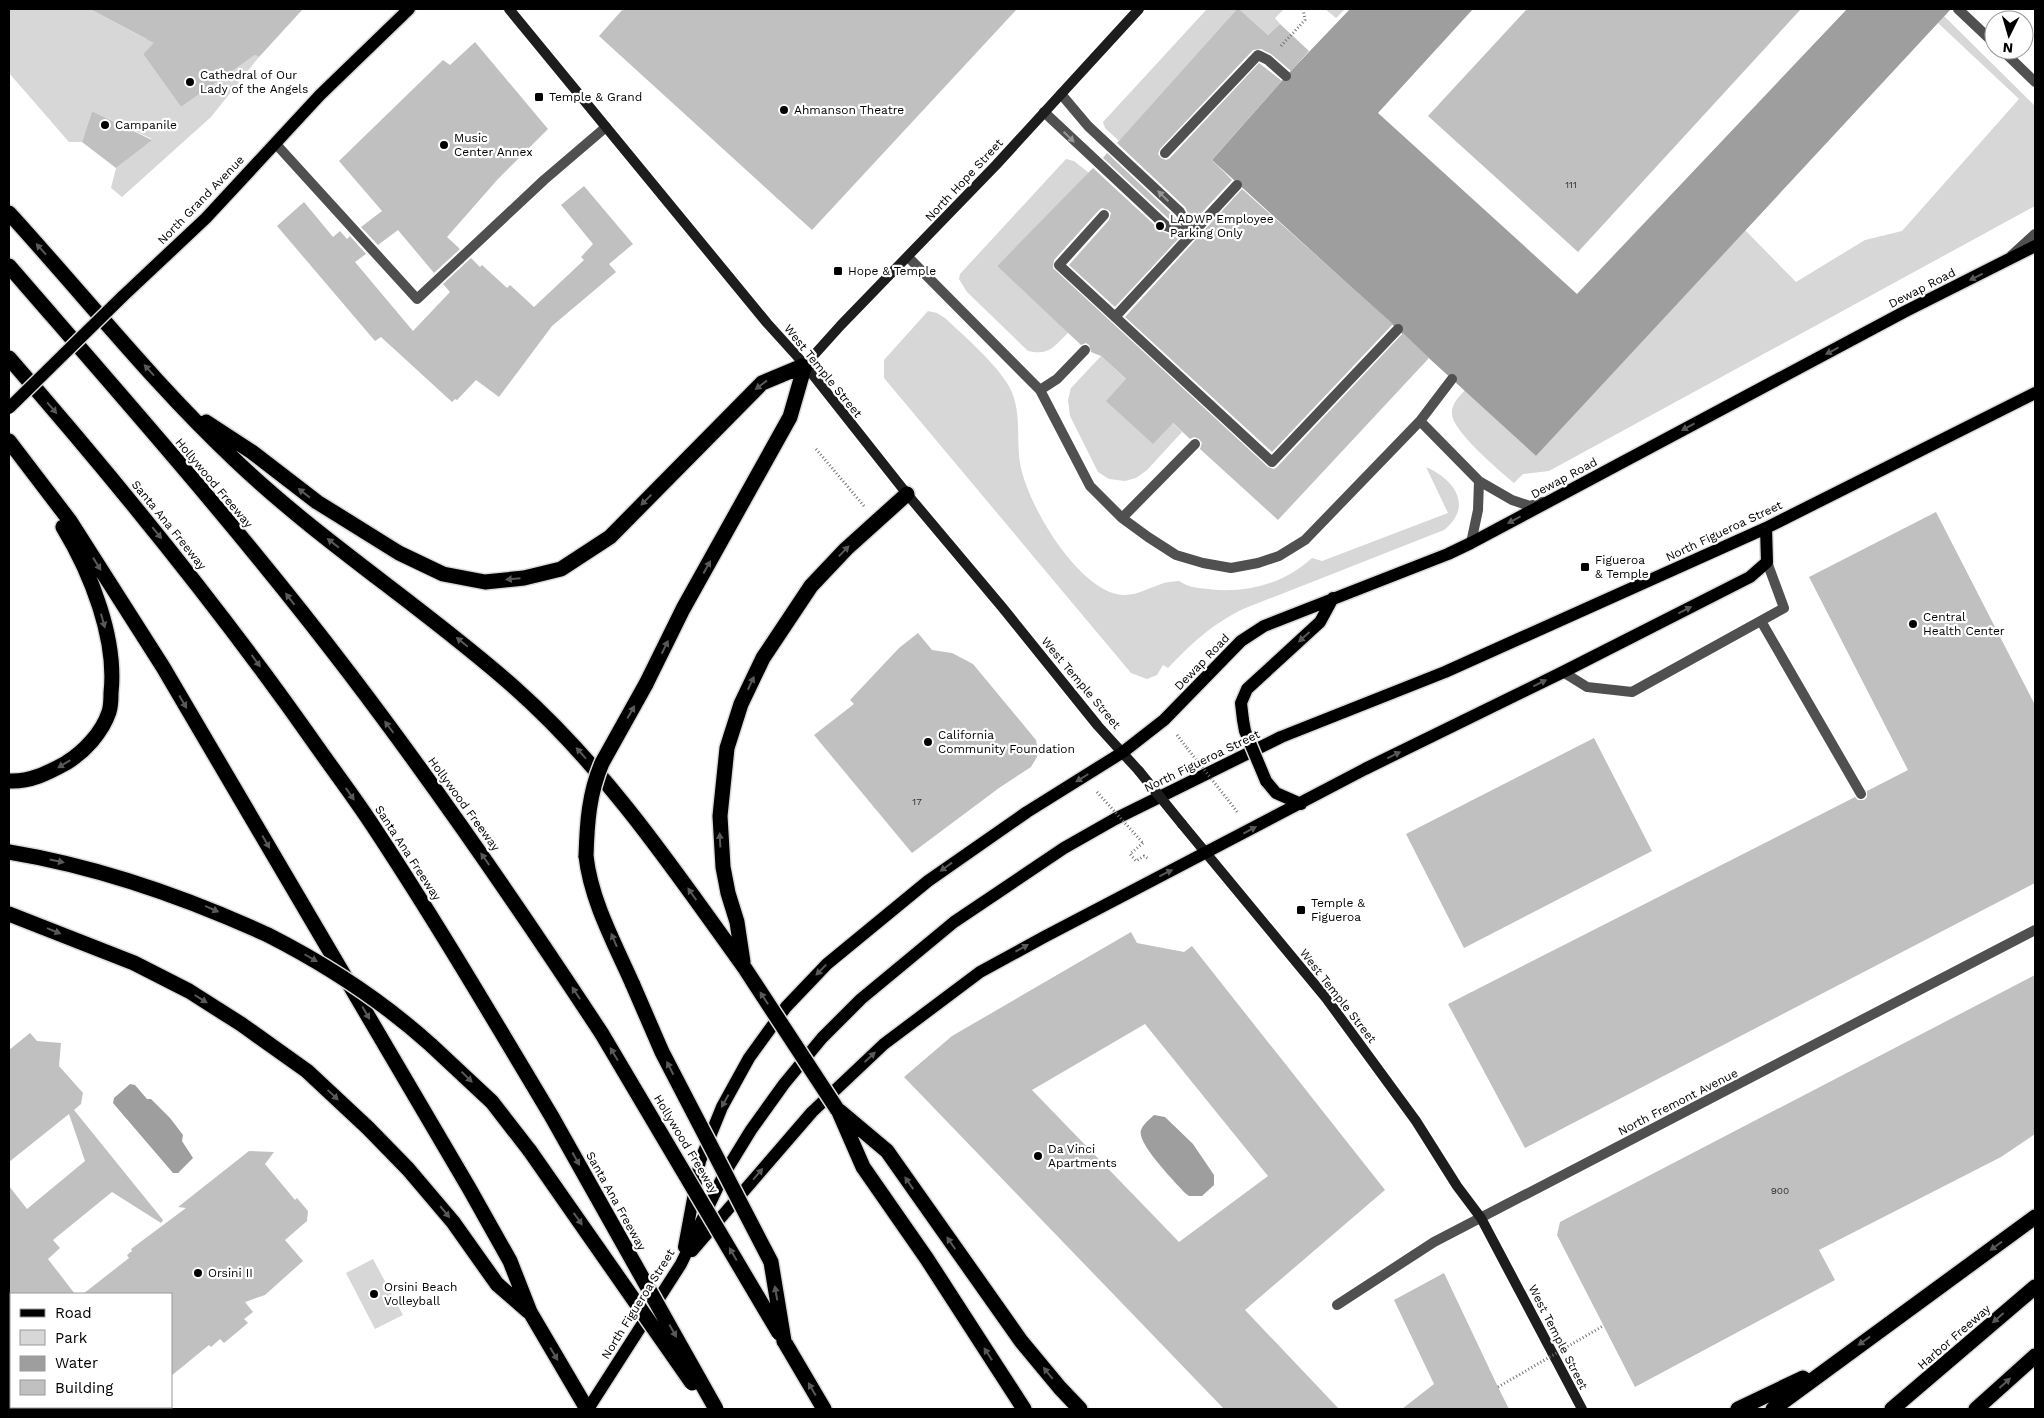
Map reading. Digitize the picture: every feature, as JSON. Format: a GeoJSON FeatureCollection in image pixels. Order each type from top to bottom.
{"type":"FeatureCollection","features":[{"type":"Feature","properties":{"kind":"highway"},"geometry":{"type":"LineString","coordinates":[[9,213],[182,407],[234,460],[281,502],[461,642],[516,689],[566,736],[611,787],[649,834],[744,967],[837,1109],[863,1167],[927,1259],[1024,1409]]}},
{"type":"Feature","properties":{"kind":"highway","name":"Hollywood Freeway"},"geometry":{"type":"LineString","coordinates":[[9,266],[260,561],[349,673],[438,793],[522,912],[602,1034],[824,1409]]}},
{"type":"Feature","properties":{"kind":"highway","name":"Santa Ana Freeway"},"geometry":{"type":"LineString","coordinates":[[9,358],[126,494],[214,604],[374,827],[433,919],[552,1117],[716,1409]]}},
{"type":"Feature","properties":{"kind":"highway"},"geometry":{"type":"LineString","coordinates":[[182,407],[252,452],[316,502],[398,553],[443,574],[485,582],[524,578],[561,570],[610,537],[762,383],[805,365]]}},
{"type":"Feature","properties":{"kind":"highway"},"geometry":{"type":"LineString","coordinates":[[784,1341],[771,1262],[662,1052],[594,894],[586,856],[589,802],[596,776],[646,684],[683,609],[790,417],[805,365]]}},
{"type":"Feature","properties":{"kind":"highway"},"geometry":{"type":"LineString","coordinates":[[9,441],[70,521],[163,667],[469,1188],[510,1262],[530,1312],[587,1409]]}},
{"type":"Feature","properties":{"kind":"highway"},"geometry":{"type":"LineString","coordinates":[[9,781],[32,779],[55,769],[77,756],[99,732],[110,711],[113,678],[109,644],[100,609],[87,575],[68,534],[19,453]]}},
{"type":"Feature","properties":{"kind":"highway"},"geometry":{"type":"LineString","coordinates":[[744,967],[737,922],[728,893],[720,844],[720,800],[727,748],[741,704],[763,658],[811,586],[846,549],[906,494]]}},
{"type":"Feature","properties":{"kind":"highway"},"geometry":{"type":"LineString","coordinates":[[9,852],[113,874],[200,904],[290,946],[346,978],[405,1022],[492,1102],[530,1151],[710,1409]]}},
{"type":"Feature","properties":{"kind":"highway"},"geometry":{"type":"LineString","coordinates":[[9,914],[126,959],[158,975],[241,1024],[307,1071],[368,1128],[408,1170],[453,1222],[497,1284],[530,1312]]}},
{"type":"Feature","properties":{"kind":"highway"},"geometry":{"type":"LineString","coordinates":[[837,1109],[887,1151],[1021,1341],[1080,1409]]}},
{"type":"Feature","properties":{"kind":"highway"},"geometry":{"type":"LineString","coordinates":[[1773,1409],[2035,1217]]}},
{"type":"Feature","properties":{"kind":"highway","name":"Harbor Freeway"},"geometry":{"type":"LineString","coordinates":[[1892,1409],[2035,1286]]}},
{"type":"Feature","properties":{"kind":"highway"},"geometry":{"type":"LineString","coordinates":[[1976,1409],[2035,1356]]}},
{"type":"Feature","properties":{"kind":"highway"},"geometry":{"type":"LineString","coordinates":[[1738,1409],[1834,1363]]}},
{"type":"Feature","properties":{"kind":"main road","name":"North Grand Avenue"},"geometry":{"type":"LineString","coordinates":[[9,408],[206,218],[320,95],[410,9]]}},
{"type":"Feature","properties":{"kind":"main road","name":"West Temple Street"},"geometry":{"type":"LineString","coordinates":[[509,9],[767,323],[805,365],[906,494],[1002,607],[1098,726],[1139,771],[1207,853],[1237,893],[1332,1005],[1416,1121],[1457,1186],[1481,1218],[1582,1409]]}},
{"type":"Feature","properties":{"kind":"main road","name":"North Hope Street"},"geometry":{"type":"LineString","coordinates":[[805,365],[841,325],[996,165],[1139,9]]}},
{"type":"Feature","properties":{"kind":"main road","name":"Dewap Road"},"geometry":{"type":"LineString","coordinates":[[681,1264],[700,1161],[722,1107],[749,1058],[786,1007],[827,964],[928,881],[1020,816],[1123,752],[1164,720],[1241,641],[1264,626],[1448,554],[1471,543],[1904,312],[2035,246]]}},
{"type":"Feature","properties":{"kind":"main road","name":"North Figueroa Street"},"geometry":{"type":"LineString","coordinates":[[587,1409],[681,1264],[724,1174],[751,1130],[784,1084],[822,1038],[861,999],[954,922],[1008,885],[1115,819],[1281,737],[1445,672],[1766,528],[2035,393]]}},
{"type":"Feature","properties":{"kind":"main road"},"geometry":{"type":"LineString","coordinates":[[681,1264],[812,1112],[884,1044],[980,972],[1365,769],[1563,672],[1750,577],[1767,562],[1766,528]]}},
{"type":"Feature","properties":{"kind":"main road"},"geometry":{"type":"LineString","coordinates":[[1301,804],[1276,793],[1266,781],[1245,731],[1241,703],[1247,689],[1320,622],[1333,598]]}},
{"type":"Feature","properties":{"kind":"street"},"geometry":{"type":"LineString","coordinates":[[1958,9],[1984,33]]}},
{"type":"Feature","properties":{"kind":"street"},"geometry":{"type":"LineString","coordinates":[[1164,153],[1258,55],[1268,60],[1286,76]]}},
{"type":"Feature","properties":{"kind":"street"},"geometry":{"type":"LineString","coordinates":[[2012,60],[2035,82]]}},
{"type":"Feature","properties":{"kind":"street"},"geometry":{"type":"LineString","coordinates":[[1061,94],[1088,126],[1180,212],[1192,235]]}},
{"type":"Feature","properties":{"kind":"street"},"geometry":{"type":"LineString","coordinates":[[1044,112],[1166,226],[1192,235]]}},
{"type":"Feature","properties":{"kind":"street"},"geometry":{"type":"LineString","coordinates":[[275,143],[416,299],[544,180],[606,127]]}},
{"type":"Feature","properties":{"kind":"street"},"geometry":{"type":"LineString","coordinates":[[1115,317],[1237,185]]}},
{"type":"Feature","properties":{"kind":"street"},"geometry":{"type":"LineString","coordinates":[[1104,216],[1059,265],[1272,462],[1398,329]]}},
{"type":"Feature","properties":{"kind":"street"},"geometry":{"type":"LineString","coordinates":[[2001,264],[2035,234]]}},
{"type":"Feature","properties":{"kind":"street"},"geometry":{"type":"LineString","coordinates":[[908,257],[1040,390],[1090,486],[1122,518],[1176,555],[1203,563],[1231,568],[1258,564],[1280,556],[1305,540],[1420,421],[1452,379]]}},
{"type":"Feature","properties":{"kind":"street"},"geometry":{"type":"LineString","coordinates":[[1040,390],[1057,379],[1085,350]]}},
{"type":"Feature","properties":{"kind":"street"},"geometry":{"type":"LineString","coordinates":[[1420,421],[1479,481],[1512,500],[1530,506],[1561,495]]}},
{"type":"Feature","properties":{"kind":"street"},"geometry":{"type":"LineString","coordinates":[[1122,518],[1195,444]]}},
{"type":"Feature","properties":{"kind":"street"},"geometry":{"type":"LineString","coordinates":[[1471,543],[1478,510],[1479,481]]}},
{"type":"Feature","properties":{"kind":"street"},"geometry":{"type":"LineString","coordinates":[[1563,672],[1587,687],[1632,692],[1784,608],[1767,562]]}},
{"type":"Feature","properties":{"kind":"street"},"geometry":{"type":"LineString","coordinates":[[1761,621],[1861,794]]}},
{"type":"Feature","properties":{"kind":"street","name":"North Fremont Avenue"},"geometry":{"type":"LineString","coordinates":[[1337,1305],[1417,1252],[2035,930]]}},
{"type":"Feature","properties":{"kind":"path"},"geometry":{"type":"LineString","coordinates":[[1292,34],[1305,20],[1303,9]]}},
{"type":"Feature","properties":{"kind":"path"},"geometry":{"type":"LineString","coordinates":[[816,449],[866,508]]}},
{"type":"Feature","properties":{"kind":"path"},"geometry":{"type":"LineString","coordinates":[[1177,734],[1239,815]]}},
{"type":"Feature","properties":{"kind":"path"},"geometry":{"type":"LineString","coordinates":[[1097,792],[1143,843],[1130,854],[1136,861],[1144,856],[1154,862]]}},
{"type":"Feature","properties":{"kind":"path"},"geometry":{"type":"LineString","coordinates":[[1498,1387],[1603,1326]]}},
{"type":"Feature","properties":{"kind":"green space"},"geometry":{"type":"Polygon","coordinates":[[[9,9],[90,9],[146,39],[155,24],[168,31],[143,54],[181,107],[255,55],[259,57],[211,117],[122,197],[111,188],[116,168],[152,139],[92,111],[82,142],[69,142],[9,73],[9,9]]]}},
{"type":"Feature","properties":{"kind":"green space"},"geometry":{"type":"Polygon","coordinates":[[[1207,9],[1237,9],[1119,141],[1105,128],[1103,122],[1207,9]]]}},
{"type":"Feature","properties":{"kind":"green space"},"geometry":{"type":"Polygon","coordinates":[[[1239,9],[1284,9],[1275,18],[1280,24],[1268,35],[1239,9]]]}},
{"type":"Feature","properties":{"kind":"green space"},"geometry":{"type":"Polygon","coordinates":[[[1325,9],[1345,9],[1336,18],[1325,9]]]}},
{"type":"Feature","properties":{"kind":"green space"},"geometry":{"type":"Polygon","coordinates":[[[1944,16],[1984,56],[1984,60],[1988,60],[2035,106],[2035,206],[1549,471],[1523,474],[1514,483],[1468,441],[1454,422],[1452,414],[1454,404],[1465,390],[1536,456],[1745,230],[1796,282],[1865,240],[1902,231],[2019,99],[1938,23],[1944,16]]]}},
{"type":"Feature","properties":{"kind":"green space"},"geometry":{"type":"Polygon","coordinates":[[[1066,159],[1074,161],[1089,173],[997,266],[1069,332],[1047,351],[1028,351],[967,292],[959,279],[960,274],[1066,159]]]}},
{"type":"Feature","properties":{"kind":"green space"},"geometry":{"type":"Polygon","coordinates":[[[928,311],[937,313],[945,318],[997,369],[1010,388],[1016,406],[1019,454],[1024,480],[1042,520],[1069,559],[1084,575],[1100,587],[1116,594],[1135,594],[1164,583],[1177,581],[1196,588],[1222,590],[1236,590],[1263,585],[1289,575],[1312,558],[1322,561],[1448,513],[1426,467],[1436,472],[1452,486],[1457,494],[1458,512],[1453,521],[1444,530],[1243,609],[1221,621],[1202,635],[1168,668],[1163,665],[1157,675],[1147,679],[1131,673],[884,378],[884,360],[928,311]]]}},
{"type":"Feature","properties":{"kind":"green space"},"geometry":{"type":"Polygon","coordinates":[[[1101,356],[1182,432],[1147,470],[1136,478],[1125,481],[1109,479],[1098,472],[1070,416],[1068,400],[1071,388],[1101,356]]]}},
{"type":"Feature","properties":{"kind":"green space","name":"Orsini Beach Volleyball"},"geometry":{"type":"Polygon","coordinates":[[[373,1259],[403,1315],[375,1329],[346,1273],[373,1259]]]}},
{"type":"Feature","properties":{"kind":"water"},"geometry":{"type":"Polygon","coordinates":[[[1350,9],[1473,9],[1378,113],[1577,294],[1847,9],[1951,9],[1536,456],[1212,160],[1286,76],[1350,9]]]}},
{"type":"Feature","properties":{"kind":"water"},"geometry":{"type":"Polygon","coordinates":[[[130,1084],[135,1085],[147,1099],[151,1099],[170,1118],[183,1135],[182,1141],[193,1158],[178,1173],[173,1173],[113,1103],[114,1098],[130,1084]]]}},
{"type":"Feature","properties":{"kind":"water"},"geometry":{"type":"Polygon","coordinates":[[[1154,1115],[1165,1117],[1193,1144],[1214,1175],[1214,1185],[1202,1196],[1189,1196],[1185,1193],[1144,1144],[1141,1130],[1154,1115]]]}},
{"type":"Feature","properties":{"kind":"building","name":"Cathedral of Our Lady of the Angels"},"geometry":{"type":"Polygon","coordinates":[[[90,9],[303,9],[259,57],[255,55],[181,107],[143,54],[154,43],[90,9]]]}},
{"type":"Feature","properties":{"kind":"building"},"geometry":{"type":"Polygon","coordinates":[[[623,9],[1017,9],[812,230],[599,36],[623,9]]]}},
{"type":"Feature","properties":{"kind":"building"},"geometry":{"type":"Polygon","coordinates":[[[1237,9],[1268,35],[1280,24],[1309,51],[1291,71],[1271,54],[1261,49],[1253,50],[1160,149],[1158,154],[1161,158],[1166,160],[1170,158],[1259,63],[1282,81],[1212,160],[1232,180],[1193,222],[1185,207],[1117,143],[1237,9]]]}},
{"type":"Feature","properties":{"kind":"building"},"geometry":{"type":"Polygon","coordinates":[[[1527,9],[1801,9],[1578,252],[1428,116],[1527,9]]]}},
{"type":"Feature","properties":{"kind":"building","name":"Music Center Annex"},"geometry":{"type":"Polygon","coordinates":[[[475,42],[548,129],[498,179],[447,237],[460,249],[434,273],[398,230],[378,245],[361,227],[382,211],[339,161],[443,60],[450,65],[475,42]]]}},
{"type":"Feature","properties":{"kind":"building","name":"Campanile"},"geometry":{"type":"Polygon","coordinates":[[[92,111],[152,140],[116,168],[82,142],[92,111]]]}},
{"type":"Feature","properties":{"kind":"building"},"geometry":{"type":"Polygon","coordinates":[[[1107,153],[1174,216],[1178,223],[1170,220],[1103,158],[1107,153]]]}},
{"type":"Feature","properties":{"kind":"building"},"geometry":{"type":"Polygon","coordinates":[[[1093,168],[1161,231],[1179,238],[1115,307],[1069,265],[1109,220],[1111,213],[1108,210],[1102,208],[1099,210],[1054,260],[1053,268],[1268,467],[1274,469],[1277,467],[1403,333],[1429,358],[1278,520],[1200,449],[1202,443],[1199,439],[1194,437],[1190,439],[1173,423],[1153,444],[1106,401],[1126,379],[1101,356],[1091,352],[1089,345],[1086,343],[1081,345],[997,266],[1093,168]]]}},
{"type":"Feature","properties":{"kind":"building"},"geometry":{"type":"Polygon","coordinates":[[[584,186],[633,244],[609,264],[616,272],[552,326],[499,397],[476,380],[457,400],[455,399],[452,402],[381,337],[375,341],[277,226],[304,202],[333,237],[340,231],[347,239],[350,236],[366,254],[355,262],[413,331],[450,292],[443,284],[471,258],[480,267],[482,265],[507,288],[510,285],[534,307],[584,260],[581,257],[593,244],[561,205],[584,186]]]}},
{"type":"Feature","properties":{"kind":"building"},"geometry":{"type":"Polygon","coordinates":[[[1242,189],[1393,324],[1272,452],[1125,317],[1242,189]]]}},
{"type":"Feature","properties":{"kind":"building"},"geometry":{"type":"Polygon","coordinates":[[[1936,512],[2035,705],[2035,883],[1525,1148],[1448,1004],[1855,797],[1858,800],[1864,800],[1867,797],[1867,791],[1908,770],[1809,577],[1936,512]]]}},
{"type":"Feature","properties":{"kind":"building","name":"California Community Foundation"},"geometry":{"type":"Polygon","coordinates":[[[918,633],[932,650],[952,653],[973,664],[1036,740],[1038,750],[1037,757],[1031,767],[999,788],[912,853],[814,735],[854,704],[850,700],[899,648],[918,633]]]}},
{"type":"Feature","properties":{"kind":"building"},"geometry":{"type":"Polygon","coordinates":[[[1594,738],[1652,851],[1464,948],[1406,834],[1594,738]]]}},
{"type":"Feature","properties":{"kind":"building","name":"Da Vinci Apartments"},"geometry":{"type":"Polygon","coordinates":[[[1131,932],[1137,943],[1184,952],[1192,946],[1385,1190],[1245,1310],[1339,1409],[1224,1409],[904,1077],[952,1036],[1131,932]],[[1145,1024],[1032,1090],[1179,1242],[1268,1176],[1145,1024]]]}},
{"type":"Feature","properties":{"kind":"building"},"geometry":{"type":"Polygon","coordinates":[[[2035,975],[2035,1134],[2001,1157],[1819,1250],[1835,1280],[1635,1387],[1557,1235],[1560,1222],[2035,975]]]}},
{"type":"Feature","properties":{"kind":"building"},"geometry":{"type":"Polygon","coordinates":[[[30,1033],[37,1041],[61,1043],[59,1066],[83,1093],[81,1104],[74,1110],[163,1220],[161,1223],[112,1192],[53,1240],[60,1248],[48,1259],[74,1293],[9,1294],[9,1186],[27,1209],[85,1161],[69,1114],[9,1162],[9,1050],[30,1033]]]}},
{"type":"Feature","properties":{"kind":"building"},"geometry":{"type":"Polygon","coordinates":[[[249,1151],[274,1152],[265,1164],[295,1200],[297,1198],[308,1211],[307,1221],[285,1240],[303,1261],[265,1295],[245,1302],[253,1312],[244,1319],[248,1323],[224,1343],[220,1339],[211,1347],[209,1345],[172,1375],[172,1293],[84,1293],[129,1258],[127,1255],[132,1251],[131,1249],[186,1208],[178,1207],[249,1151]]]}},
{"type":"Feature","properties":{"kind":"building"},"geometry":{"type":"Polygon","coordinates":[[[1444,1273],[1509,1409],[1402,1409],[1434,1384],[1394,1300],[1444,1273]]]}},
{"type":"Feature","properties":{"kind":"place","name":"Cathedral of Our Lady of the Angels"},"geometry":{"type":"Point","coordinates":[190,82]}},
{"type":"Feature","properties":{"kind":"place","name":"Temple & Grand"},"geometry":{"type":"Point","coordinates":[539,97]}},
{"type":"Feature","properties":{"kind":"place","name":"Ahmanson Theatre"},"geometry":{"type":"Point","coordinates":[784,110]}},
{"type":"Feature","properties":{"kind":"place","name":"Campanile"},"geometry":{"type":"Point","coordinates":[105,125]}},
{"type":"Feature","properties":{"kind":"place","name":"Music Center Annex"},"geometry":{"type":"Point","coordinates":[444,145]}},
{"type":"Feature","properties":{"kind":"place","name":"LADWP Employee Parking Only"},"geometry":{"type":"Point","coordinates":[1160,226]}},
{"type":"Feature","properties":{"kind":"place","name":"Hope & Temple"},"geometry":{"type":"Point","coordinates":[838,271]}},
{"type":"Feature","properties":{"kind":"place","name":"Figueroa & Temple"},"geometry":{"type":"Point","coordinates":[1585,567]}},
{"type":"Feature","properties":{"kind":"place","name":"Central Health Center"},"geometry":{"type":"Point","coordinates":[1913,624]}},
{"type":"Feature","properties":{"kind":"place","name":"California Community Foundation"},"geometry":{"type":"Point","coordinates":[928,742]}},
{"type":"Feature","properties":{"kind":"place","name":"Temple & Figueroa"},"geometry":{"type":"Point","coordinates":[1301,910]}},
{"type":"Feature","properties":{"kind":"place","name":"Da Vinci Apartments"},"geometry":{"type":"Point","coordinates":[1038,1156]}},
{"type":"Feature","properties":{"kind":"place","name":"Orsini II"},"geometry":{"type":"Point","coordinates":[198,1273]}},
{"type":"Feature","properties":{"kind":"place","name":"Orsini Beach Volleyball"},"geometry":{"type":"Point","coordinates":[374,1294]}}]}
